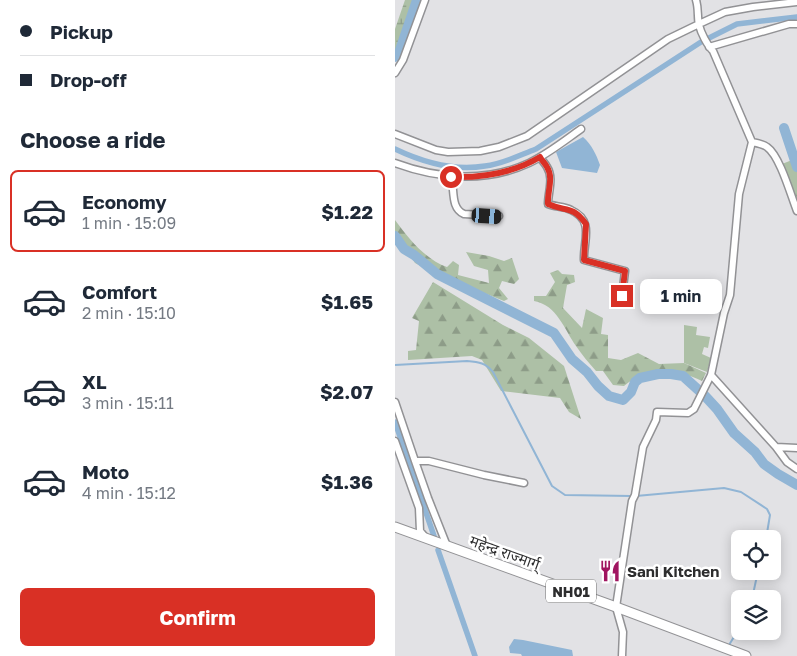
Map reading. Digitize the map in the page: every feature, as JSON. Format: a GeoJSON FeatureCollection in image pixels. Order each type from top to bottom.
{"type":"FeatureCollection","features":[{"type":"Feature","properties":{"kind":"highway","name":"महेन्द्र राज्मार्ग्"},"geometry":{"type":"LineString","coordinates":[[395,527],[746,656]]}},
{"type":"Feature","properties":{"kind":"street"},"geometry":{"type":"LineString","coordinates":[[395,73],[403,60],[425,0]]}},
{"type":"Feature","properties":{"kind":"street"},"geometry":{"type":"LineString","coordinates":[[622,656],[623,632],[616,607],[643,447],[656,420],[657,412],[688,413],[694,409],[711,375],[731,290],[739,194],[752,142],[713,51],[707,44],[700,27],[699,10],[696,0]]}},
{"type":"Feature","properties":{"kind":"street"},"geometry":{"type":"LineString","coordinates":[[395,134],[447,152],[480,151],[499,147],[527,136],[668,40],[700,27],[725,12],[797,2]]}},
{"type":"Feature","properties":{"kind":"street"},"geometry":{"type":"LineString","coordinates":[[707,44],[789,24],[797,24]]}},
{"type":"Feature","properties":{"kind":"street"},"geometry":{"type":"LineString","coordinates":[[395,163],[451,177],[479,176],[503,172],[540,157],[581,129]]}},
{"type":"Feature","properties":{"kind":"street"},"geometry":{"type":"LineString","coordinates":[[752,142],[766,146],[772,152],[779,163],[797,212]]}},
{"type":"Feature","properties":{"kind":"street"},"geometry":{"type":"LineString","coordinates":[[540,157],[550,174],[551,183],[548,204],[570,209],[586,224],[584,260],[625,271],[622,296]]}},
{"type":"Feature","properties":{"kind":"street"},"geometry":{"type":"LineString","coordinates":[[451,177],[455,204],[459,212],[463,214],[499,216]]}},
{"type":"Feature","properties":{"kind":"street"},"geometry":{"type":"LineString","coordinates":[[711,375],[776,446],[787,462],[797,469]]}},
{"type":"Feature","properties":{"kind":"street"},"geometry":{"type":"LineString","coordinates":[[395,402],[427,498],[447,546]]}},
{"type":"Feature","properties":{"kind":"street"},"geometry":{"type":"LineString","coordinates":[[395,441],[419,508],[420,531],[426,538]]}},
{"type":"Feature","properties":{"kind":"street"},"geometry":{"type":"LineString","coordinates":[[776,446],[797,448]]}},
{"type":"Feature","properties":{"kind":"street"},"geometry":{"type":"LineString","coordinates":[[415,461],[429,461],[524,483]]}},
{"type":"Feature","properties":{"kind":"green space"},"geometry":{"type":"Polygon","coordinates":[[[405,0],[421,0],[395,61],[395,29],[405,0]]]}},
{"type":"Feature","properties":{"kind":"green space"},"geometry":{"type":"Polygon","coordinates":[[[797,158],[797,203],[782,164],[797,158]]]}},
{"type":"Feature","properties":{"kind":"green space"},"geometry":{"type":"Polygon","coordinates":[[[395,220],[425,254],[439,264],[447,267],[453,261],[459,265],[458,275],[489,283],[488,270],[474,266],[466,252],[504,261],[512,258],[519,279],[514,284],[502,281],[499,288],[508,299],[504,301],[432,272],[415,263],[395,232],[395,220]]]}},
{"type":"Feature","properties":{"kind":"green space"},"geometry":{"type":"Polygon","coordinates":[[[558,270],[562,274],[574,275],[575,282],[567,285],[563,308],[582,328],[586,309],[603,318],[601,334],[608,335],[608,358],[621,360],[638,353],[659,364],[684,363],[706,373],[702,381],[682,373],[662,371],[643,375],[633,379],[624,386],[613,385],[603,371],[596,371],[586,359],[564,325],[549,307],[534,301],[534,296],[546,296],[555,282],[550,273],[558,270]]]}},
{"type":"Feature","properties":{"kind":"green space"},"geometry":{"type":"Polygon","coordinates":[[[433,282],[503,325],[529,338],[564,366],[581,419],[569,412],[560,398],[501,391],[482,360],[472,356],[408,360],[408,351],[416,350],[419,321],[412,318],[433,282]]]}},
{"type":"Feature","properties":{"kind":"green space"},"geometry":{"type":"Polygon","coordinates":[[[684,325],[697,327],[696,335],[710,337],[708,348],[704,347],[702,354],[711,358],[707,372],[684,363],[684,325]]]}},
{"type":"Feature","properties":{"kind":"water"},"geometry":{"type":"Polygon","coordinates":[[[583,137],[591,146],[600,165],[597,173],[562,168],[556,152],[583,137]]]}},
{"type":"Feature","properties":{"kind":"water"},"geometry":{"type":"Polygon","coordinates":[[[514,639],[572,650],[573,656],[522,656],[521,654],[510,653],[509,647],[514,639]]]}},
{"type":"Feature","properties":{"kind":"waterway"},"geometry":{"type":"LineString","coordinates":[[395,57],[399,53],[417,0]]}},
{"type":"Feature","properties":{"kind":"waterway"},"geometry":{"type":"LineString","coordinates":[[395,149],[416,158],[450,166],[474,167],[505,161],[536,149],[701,42],[737,24],[797,17]]}},
{"type":"Feature","properties":{"kind":"waterway"},"geometry":{"type":"LineString","coordinates":[[784,128],[797,167]]}},
{"type":"Feature","properties":{"kind":"waterway"},"geometry":{"type":"LineString","coordinates":[[395,236],[404,249],[437,274],[554,333],[572,359],[609,396],[623,400],[631,392],[635,382],[640,378],[658,374],[683,376],[717,409],[734,433],[755,452],[764,464],[797,485]]}},
{"type":"Feature","properties":{"kind":"waterway"},"geometry":{"type":"LineString","coordinates":[[395,365],[467,361],[485,365],[493,372],[552,486],[565,495],[631,496]]}},
{"type":"Feature","properties":{"kind":"waterway"},"geometry":{"type":"LineString","coordinates":[[395,422],[434,536]]}},
{"type":"Feature","properties":{"kind":"waterway"},"geometry":{"type":"LineString","coordinates":[[636,496],[724,488],[741,492],[767,509],[770,515],[768,530]]}},
{"type":"Feature","properties":{"kind":"waterway"},"geometry":{"type":"LineString","coordinates":[[438,550],[475,656]]}},
{"type":"Feature","properties":{"kind":"waterway"},"geometry":{"type":"LineString","coordinates":[[754,590],[756,580]]}},
{"type":"Feature","properties":{"kind":"waterway"},"geometry":{"type":"LineString","coordinates":[[729,645],[732,640]]}},
{"type":"Feature","properties":{"kind":"place","name":"Sani Kitchen"},"geometry":{"type":"Point","coordinates":[610,571]}},
{"type":"Feature","properties":{"kind":"route"},"geometry":{"type":"LineString","coordinates":[[451,177],[471,177],[503,172],[540,157],[550,174],[551,183],[548,204],[570,209],[586,224],[584,260],[625,271],[622,296]]}}]}
